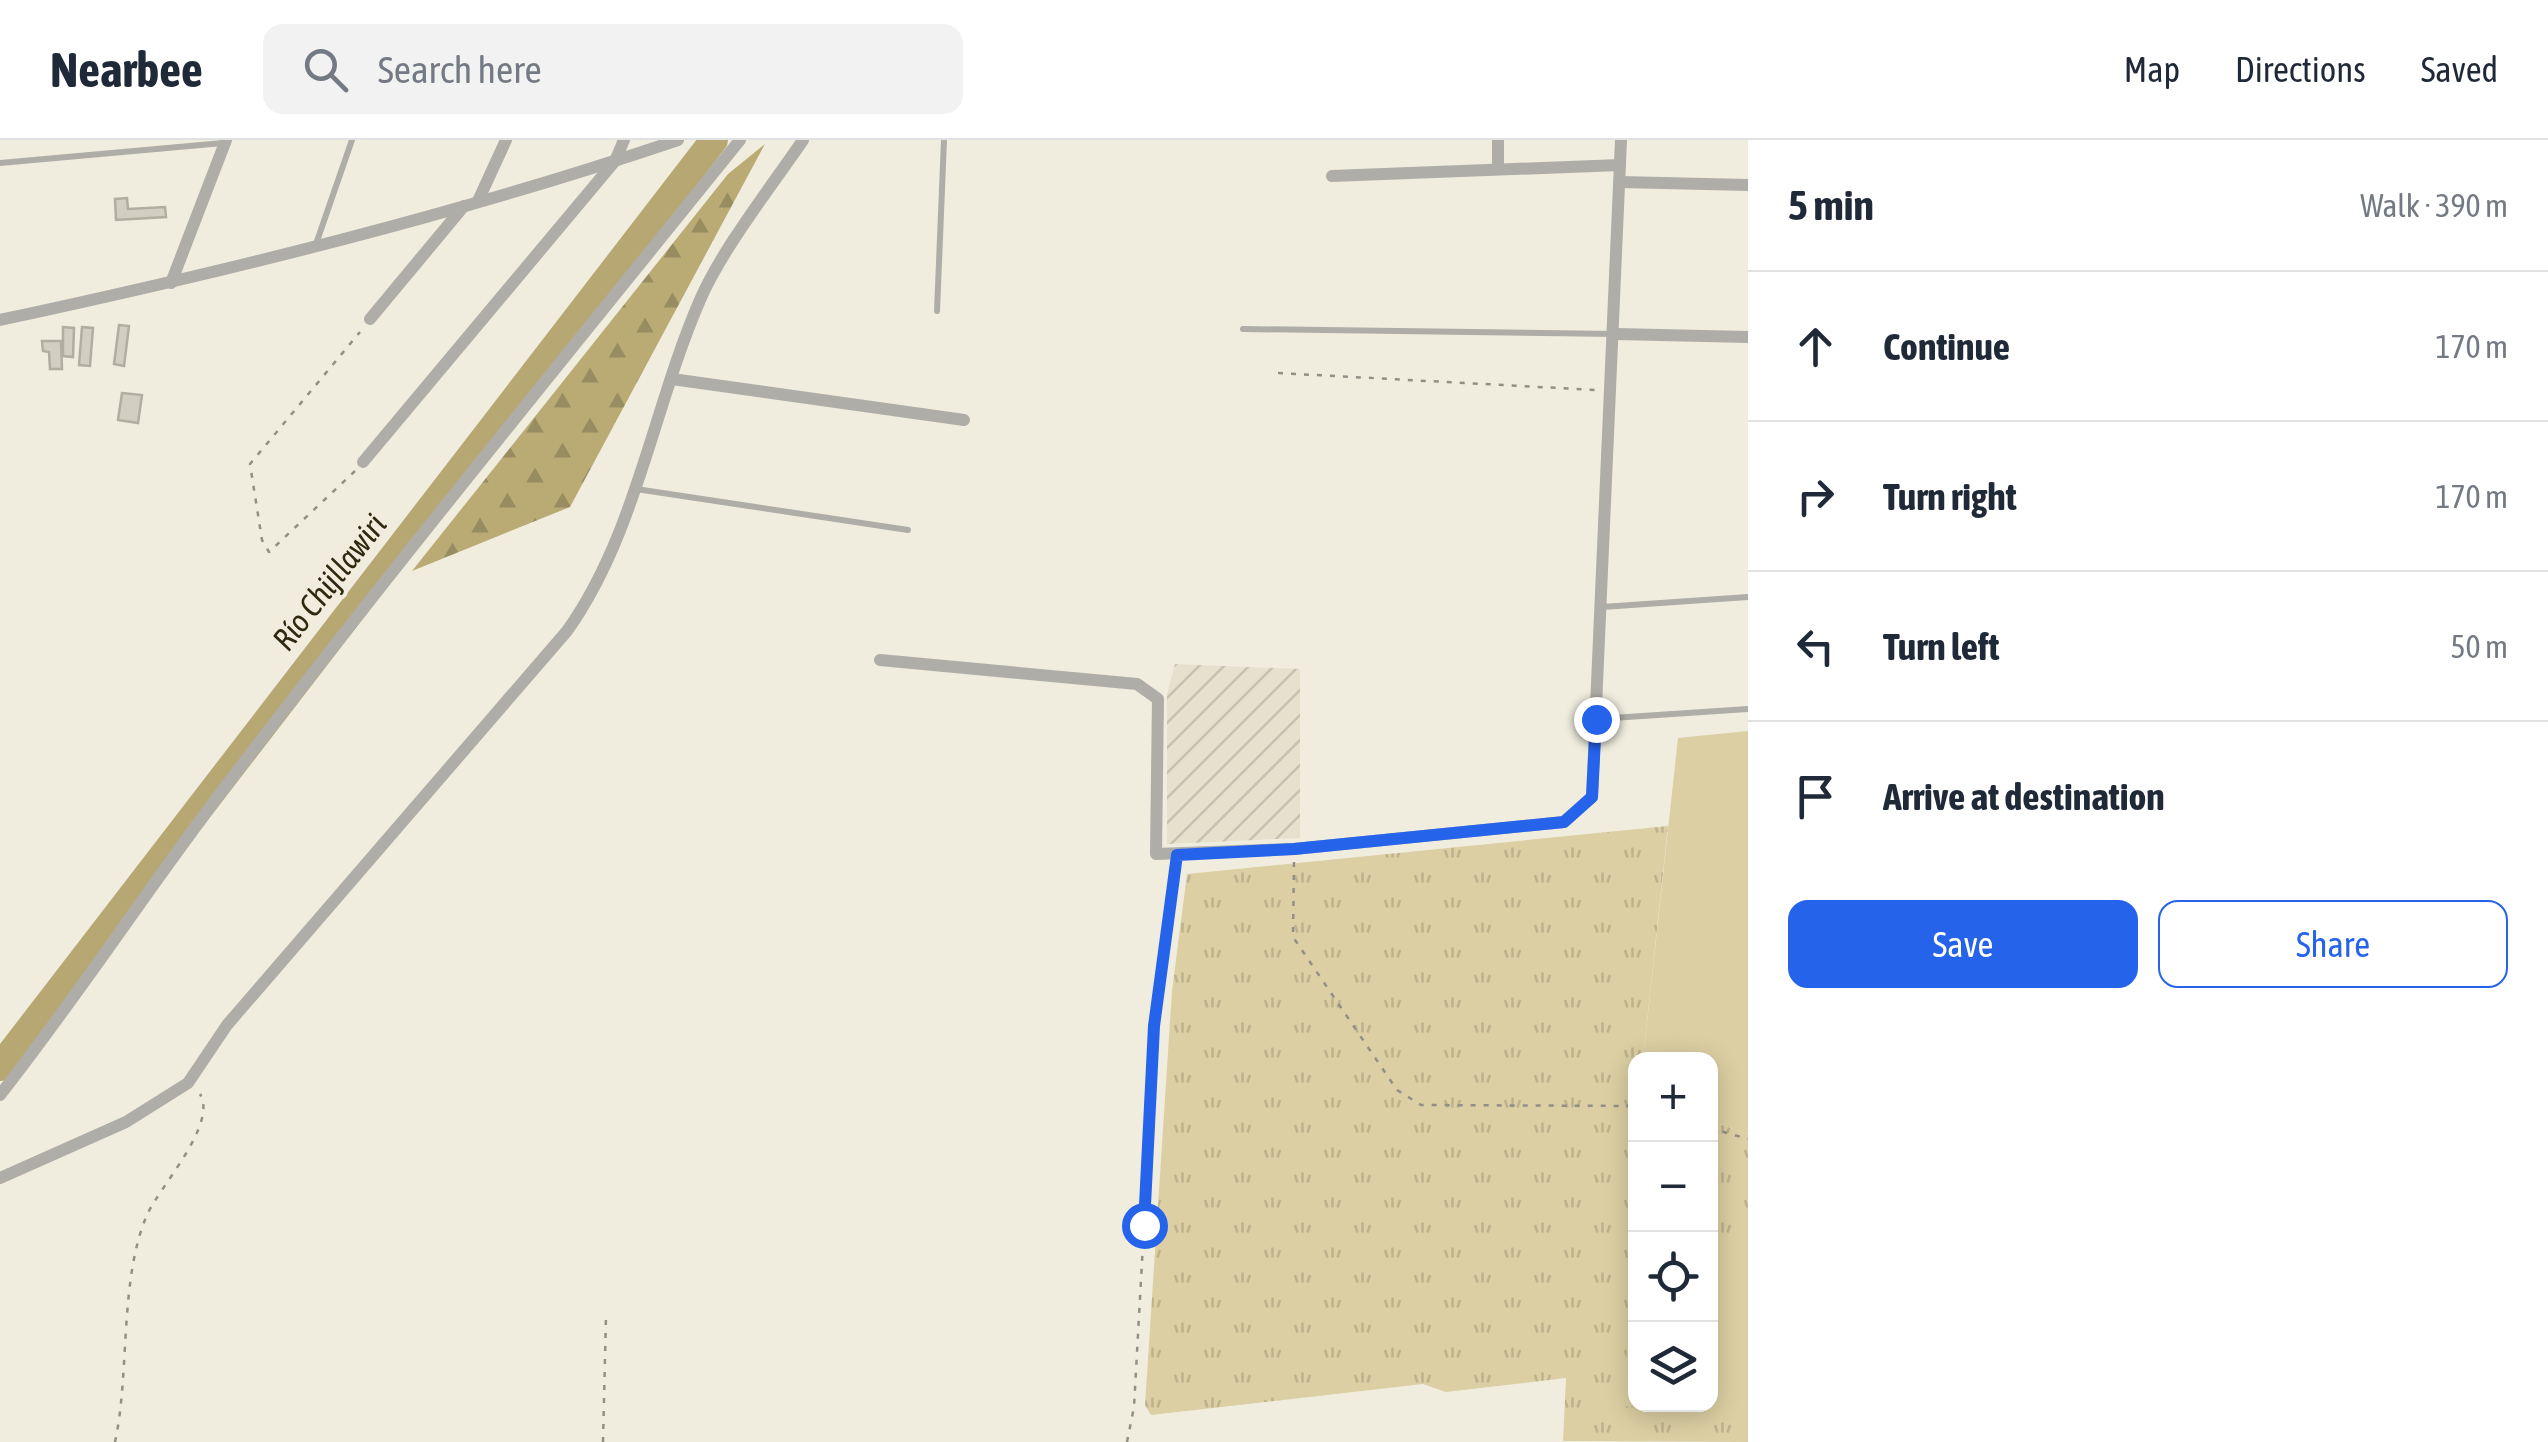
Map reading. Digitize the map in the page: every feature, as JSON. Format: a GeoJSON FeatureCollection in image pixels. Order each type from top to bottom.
{"type":"FeatureCollection","features":[{"type":"Feature","properties":{"kind":"street"},"geometry":{"type":"LineString","coordinates":[[370,319],[471,203],[506,140]]}},
{"type":"Feature","properties":{"kind":"street"},"geometry":{"type":"LineString","coordinates":[[363,462],[614,161],[624,140]]}},
{"type":"Feature","properties":{"kind":"street"},"geometry":{"type":"LineString","coordinates":[[0,320],[171,283],[316,245],[678,140]]}},
{"type":"Feature","properties":{"kind":"street"},"geometry":{"type":"LineString","coordinates":[[0,1095],[116,940],[153,882],[380,585],[740,140]]}},
{"type":"Feature","properties":{"kind":"street"},"geometry":{"type":"LineString","coordinates":[[0,1178],[126,1122],[188,1083],[227,1025],[566,631],[588,602],[634,489],[700,298],[803,140]]}},
{"type":"Feature","properties":{"kind":"street"},"geometry":{"type":"LineString","coordinates":[[1498,140],[1498,169]]}},
{"type":"Feature","properties":{"kind":"street"},"geometry":{"type":"LineString","coordinates":[[880,660],[1137,684],[1158,699],[1156,854],[1294,849],[1564,822],[1592,797],[1616,334],[1621,140]]}},
{"type":"Feature","properties":{"kind":"street"},"geometry":{"type":"LineString","coordinates":[[171,283],[225,142]]}},
{"type":"Feature","properties":{"kind":"street"},"geometry":{"type":"LineString","coordinates":[[1332,176],[1620,164]]}},
{"type":"Feature","properties":{"kind":"street"},"geometry":{"type":"LineString","coordinates":[[1620,182],[1748,184]]}},
{"type":"Feature","properties":{"kind":"street"},"geometry":{"type":"LineString","coordinates":[[1616,334],[1748,337]]}},
{"type":"Feature","properties":{"kind":"street"},"geometry":{"type":"LineString","coordinates":[[672,379],[964,420]]}},
{"type":"Feature","properties":{"kind":"lane"},"geometry":{"type":"LineString","coordinates":[[316,245],[352,140]]}},
{"type":"Feature","properties":{"kind":"lane"},"geometry":{"type":"LineString","coordinates":[[937,311],[944,140]]}},
{"type":"Feature","properties":{"kind":"lane"},"geometry":{"type":"LineString","coordinates":[[0,162],[225,142]]}},
{"type":"Feature","properties":{"kind":"lane"},"geometry":{"type":"LineString","coordinates":[[1243,329],[1616,334]]}},
{"type":"Feature","properties":{"kind":"lane"},"geometry":{"type":"LineString","coordinates":[[634,489],[908,530]]}},
{"type":"Feature","properties":{"kind":"lane"},"geometry":{"type":"LineString","coordinates":[[1601,607],[1748,596]]}},
{"type":"Feature","properties":{"kind":"lane"},"geometry":{"type":"LineString","coordinates":[[1596,719],[1748,710]]}},
{"type":"Feature","properties":{"kind":"path"},"geometry":{"type":"LineString","coordinates":[[363,462],[269,552],[262,540],[250,464],[370,319]]}},
{"type":"Feature","properties":{"kind":"path"},"geometry":{"type":"LineString","coordinates":[[1278,373],[1568,386],[1612,392]]}},
{"type":"Feature","properties":{"kind":"path"},"geometry":{"type":"LineString","coordinates":[[1294,849],[1292,938],[1397,1090],[1421,1105],[1628,1106]]}},
{"type":"Feature","properties":{"kind":"path"},"geometry":{"type":"LineString","coordinates":[[1127,1442],[1134,1407],[1154,1026],[1177,855]]}},
{"type":"Feature","properties":{"kind":"path"},"geometry":{"type":"LineString","coordinates":[[116,1442],[128,1309],[146,1216],[204,1120],[204,1098],[188,1083]]}},
{"type":"Feature","properties":{"kind":"path"},"geometry":{"type":"LineString","coordinates":[[1718,1130],[1748,1139]]}},
{"type":"Feature","properties":{"kind":"path"},"geometry":{"type":"LineString","coordinates":[[603,1442],[606,1316]]}},
{"type":"Feature","properties":{"kind":"shaded area"},"geometry":{"type":"Polygon","coordinates":[[[1175,664],[1300,669],[1300,838],[1167,844],[1167,694],[1175,664]]]}},
{"type":"Feature","properties":{"kind":"green space"},"geometry":{"type":"Polygon","coordinates":[[[765,144],[570,507],[412,571],[728,174],[765,144]]]}},
{"type":"Feature","properties":{"kind":"green space"},"geometry":{"type":"Polygon","coordinates":[[[1748,731],[1748,1134],[1718,1123],[1718,1052],[1644,1052],[1678,738],[1748,731]]]}},
{"type":"Feature","properties":{"kind":"green space"},"geometry":{"type":"Polygon","coordinates":[[[1668,826],[1644,1052],[1628,1052],[1628,1412],[1718,1412],[1718,1123],[1748,1134],[1748,1442],[1563,1441],[1566,1378],[1446,1392],[1423,1384],[1151,1415],[1145,1405],[1172,991],[1187,874],[1668,826]]]}},
{"type":"Feature","properties":{"kind":"green space"},"geometry":{"type":"Polygon","coordinates":[[[1748,1249],[1748,1412],[1718,1411],[1718,1250],[1748,1249]]]}},
{"type":"Feature","properties":{"kind":"green space"},"geometry":{"type":"Polygon","coordinates":[[[1628,1329],[1628,1406],[1624,1406],[1628,1329]]]}},
{"type":"Feature","properties":{"kind":"building"},"geometry":{"type":"Polygon","coordinates":[[[127,198],[128,209],[165,207],[166,217],[116,220],[115,199],[127,198]]]}},
{"type":"Feature","properties":{"kind":"building"},"geometry":{"type":"Polygon","coordinates":[[[119,325],[129,326],[124,366],[114,364],[119,325]]]}},
{"type":"Feature","properties":{"kind":"building"},"geometry":{"type":"Polygon","coordinates":[[[63,327],[74,328],[73,357],[63,356],[63,327]]]}},
{"type":"Feature","properties":{"kind":"building"},"geometry":{"type":"Polygon","coordinates":[[[82,327],[93,328],[90,366],[79,365],[82,327]]]}},
{"type":"Feature","properties":{"kind":"building"},"geometry":{"type":"Polygon","coordinates":[[[42,341],[61,341],[62,369],[50,369],[49,352],[43,351],[42,341]]]}},
{"type":"Feature","properties":{"kind":"building"},"geometry":{"type":"Polygon","coordinates":[[[122,393],[142,395],[138,423],[118,420],[122,393]]]}},
{"type":"Feature","properties":{"kind":"waterway","name":"Río Chijllawiri"},"geometry":{"type":"LineString","coordinates":[[0,1067],[714,140]]}},
{"type":"Feature","properties":{"kind":"route"},"geometry":{"type":"LineString","coordinates":[[1144,1225],[1154,1026],[1177,855],[1294,849],[1564,822],[1592,797],[1596,719]]}}]}
